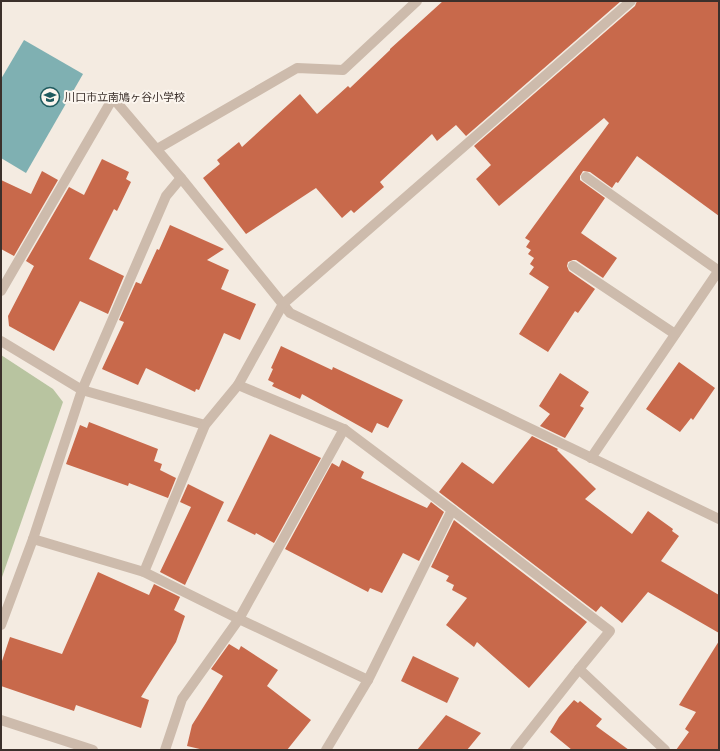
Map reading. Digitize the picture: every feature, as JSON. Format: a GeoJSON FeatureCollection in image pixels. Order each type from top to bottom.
{"type":"FeatureCollection","features":[{"type":"Feature","properties":{"kind":"street"},"geometry":{"type":"LineString","coordinates":[[157,149],[297,68],[343,70],[417,1]]}},
{"type":"Feature","properties":{"kind":"street"},"geometry":{"type":"LineString","coordinates":[[144,572],[205,425],[238,385],[283,304],[631,1]]}},
{"type":"Feature","properties":{"kind":"street"},"geometry":{"type":"LineString","coordinates":[[1,291],[113,98],[181,178],[290,313],[719,519]]}},
{"type":"Feature","properties":{"kind":"street"},"geometry":{"type":"LineString","coordinates":[[586,177],[719,271],[591,458]]}},
{"type":"Feature","properties":{"kind":"street"},"geometry":{"type":"LineString","coordinates":[[1,625],[32,539],[82,390],[166,196],[181,178]]}},
{"type":"Feature","properties":{"kind":"street"},"geometry":{"type":"LineString","coordinates":[[574,266],[675,334]]}},
{"type":"Feature","properties":{"kind":"street"},"geometry":{"type":"LineString","coordinates":[[1,341],[82,390],[205,425]]}},
{"type":"Feature","properties":{"kind":"street"},"geometry":{"type":"LineString","coordinates":[[238,385],[344,429],[610,631],[515,750]]}},
{"type":"Feature","properties":{"kind":"street"},"geometry":{"type":"LineString","coordinates":[[165,750],[182,699],[239,619],[344,429]]}},
{"type":"Feature","properties":{"kind":"street"},"geometry":{"type":"LineString","coordinates":[[326,750],[368,680],[452,510]]}},
{"type":"Feature","properties":{"kind":"street"},"geometry":{"type":"LineString","coordinates":[[32,539],[144,572],[368,680]]}},
{"type":"Feature","properties":{"kind":"street"},"geometry":{"type":"LineString","coordinates":[[579,669],[665,750]]}},
{"type":"Feature","properties":{"kind":"street"},"geometry":{"type":"LineString","coordinates":[[1,720],[93,750]]}},
{"type":"Feature","properties":{"kind":"green space"},"geometry":{"type":"Polygon","coordinates":[[[1,355],[53,389],[63,402],[1,580],[1,355]]]}},
{"type":"Feature","properties":{"kind":"water"},"geometry":{"type":"Polygon","coordinates":[[[24,40],[83,74],[26,173],[1,158],[1,79],[24,40]]]}},
{"type":"Feature","properties":{"kind":"building"},"geometry":{"type":"Polygon","coordinates":[[[443,1],[621,1],[466,136],[456,125],[437,141],[432,134],[380,182],[384,187],[354,213],[351,210],[342,218],[316,188],[246,234],[203,178],[220,164],[217,160],[239,142],[242,147],[300,94],[317,114],[348,86],[350,88],[443,1]]]}},
{"type":"Feature","properties":{"kind":"building"},"geometry":{"type":"Polygon","coordinates":[[[637,1],[719,1],[719,216],[637,156],[618,183],[616,182],[612,188],[590,172],[583,171],[580,176],[580,180],[605,198],[581,233],[617,258],[603,278],[576,260],[568,262],[567,266],[569,271],[595,289],[578,313],[575,311],[548,352],[519,334],[549,287],[529,274],[534,267],[530,264],[534,258],[528,254],[531,250],[526,247],[530,241],[525,238],[609,123],[604,118],[499,206],[476,179],[491,165],[474,146],[635,6],[637,1]]]}},
{"type":"Feature","properties":{"kind":"building"},"geometry":{"type":"Polygon","coordinates":[[[102,159],[129,172],[126,179],[131,182],[117,211],[114,209],[89,259],[124,276],[108,314],[80,301],[54,351],[9,326],[8,316],[34,266],[26,261],[69,187],[84,195],[102,159]]]}},
{"type":"Feature","properties":{"kind":"building"},"geometry":{"type":"Polygon","coordinates":[[[42,171],[58,180],[14,256],[1,249],[1,180],[31,194],[42,171]]]}},
{"type":"Feature","properties":{"kind":"building"},"geometry":{"type":"Polygon","coordinates":[[[170,225],[224,249],[207,260],[229,270],[221,289],[256,304],[240,340],[224,333],[199,390],[196,389],[195,392],[146,368],[138,385],[102,369],[124,322],[119,320],[136,282],[141,284],[170,225]]]}},
{"type":"Feature","properties":{"kind":"building"},"geometry":{"type":"Polygon","coordinates":[[[281,346],[332,370],[333,367],[403,400],[388,428],[377,423],[372,433],[302,394],[300,399],[272,386],[274,383],[268,380],[273,369],[271,368],[281,346]]]}},
{"type":"Feature","properties":{"kind":"building"},"geometry":{"type":"Polygon","coordinates":[[[679,362],[715,388],[693,420],[691,418],[680,432],[646,409],[679,362]]]}},
{"type":"Feature","properties":{"kind":"building"},"geometry":{"type":"Polygon","coordinates":[[[560,373],[589,392],[580,406],[584,408],[565,438],[540,426],[550,414],[539,406],[560,373]]]}},
{"type":"Feature","properties":{"kind":"building"},"geometry":{"type":"Polygon","coordinates":[[[89,422],[158,449],[154,461],[162,464],[160,470],[176,478],[168,498],[129,483],[128,486],[66,464],[80,425],[87,428],[89,422]]]}},
{"type":"Feature","properties":{"kind":"building"},"geometry":{"type":"Polygon","coordinates":[[[270,434],[321,458],[274,543],[256,533],[255,535],[227,521],[270,434]]]}},
{"type":"Feature","properties":{"kind":"building"},"geometry":{"type":"Polygon","coordinates":[[[532,436],[558,449],[557,450],[596,489],[585,499],[632,534],[648,511],[673,529],[672,531],[679,536],[661,561],[719,595],[719,633],[648,592],[622,623],[601,606],[596,612],[439,492],[462,462],[493,484],[532,436]]]}},
{"type":"Feature","properties":{"kind":"building"},"geometry":{"type":"Polygon","coordinates":[[[342,460],[364,472],[361,478],[427,508],[431,502],[444,512],[419,561],[403,553],[382,593],[370,588],[368,592],[285,549],[332,463],[339,467],[342,460]]]}},
{"type":"Feature","properties":{"kind":"building"},"geometry":{"type":"Polygon","coordinates":[[[188,484],[224,502],[185,585],[160,572],[191,507],[180,502],[188,484]]]}},
{"type":"Feature","properties":{"kind":"building"},"geometry":{"type":"Polygon","coordinates":[[[454,520],[587,622],[529,688],[477,642],[474,647],[446,625],[467,598],[452,590],[454,585],[446,581],[449,576],[431,567],[454,520]]]}},
{"type":"Feature","properties":{"kind":"building"},"geometry":{"type":"Polygon","coordinates":[[[98,572],[149,595],[154,584],[180,597],[174,610],[185,616],[176,642],[141,697],[149,700],[141,728],[76,705],[74,711],[1,686],[1,664],[10,637],[62,654],[98,572]]]}},
{"type":"Feature","properties":{"kind":"building"},"geometry":{"type":"Polygon","coordinates":[[[719,641],[719,750],[676,750],[689,732],[685,729],[696,712],[679,705],[719,641]]]}},
{"type":"Feature","properties":{"kind":"building"},"geometry":{"type":"Polygon","coordinates":[[[229,644],[239,650],[241,646],[278,670],[267,686],[311,720],[287,750],[204,750],[187,746],[192,725],[223,676],[211,669],[229,644]]]}},
{"type":"Feature","properties":{"kind":"building"},"geometry":{"type":"Polygon","coordinates":[[[413,656],[459,678],[447,703],[401,681],[413,656]]]}},
{"type":"Feature","properties":{"kind":"building"},"geometry":{"type":"Polygon","coordinates":[[[574,700],[578,703],[580,701],[602,719],[596,726],[629,750],[572,750],[550,732],[559,717],[574,700]]]}},
{"type":"Feature","properties":{"kind":"building"},"geometry":{"type":"Polygon","coordinates":[[[446,715],[481,733],[467,750],[417,750],[446,715]]]}},
{"type":"Feature","properties":{"kind":"place","name":"川口市立南鳩ヶ谷小学校"},"geometry":{"type":"Point","coordinates":[50,97]}}]}
